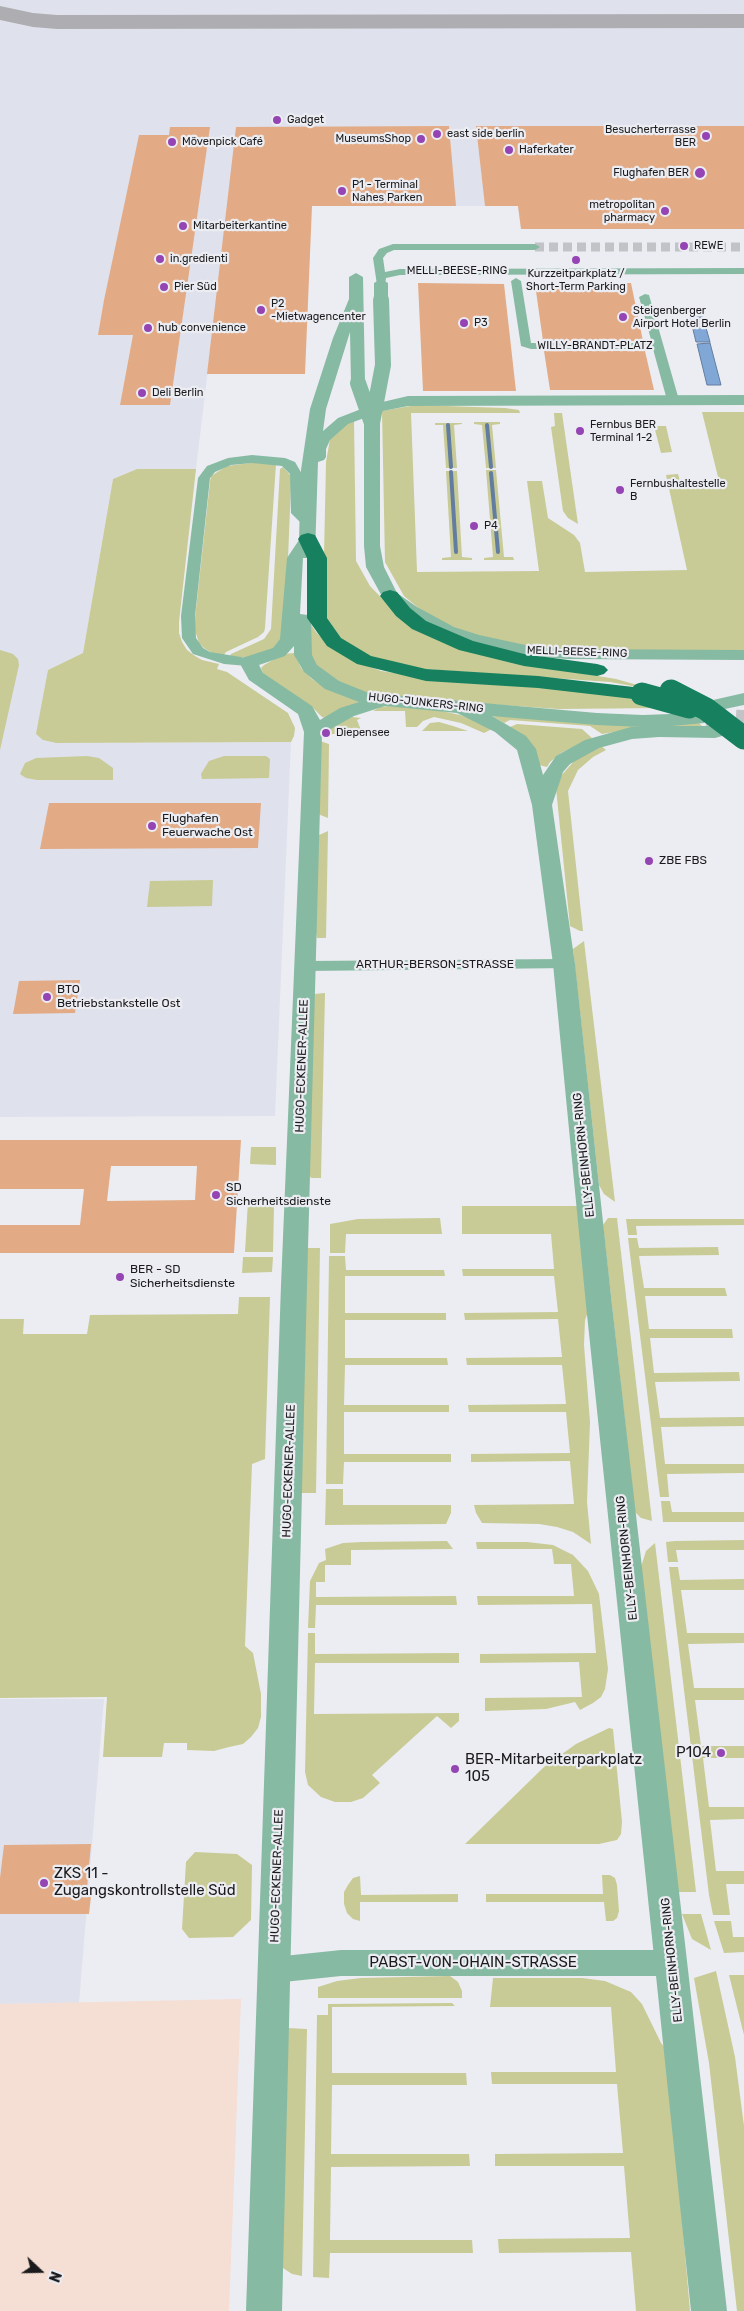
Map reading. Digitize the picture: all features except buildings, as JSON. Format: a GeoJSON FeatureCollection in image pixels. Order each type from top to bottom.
{"type":"FeatureCollection","features":[{"type":"Feature","properties":{"kind":"highway"},"geometry":{"type":"LineString","coordinates":[[308,531],[317,558],[318,618],[324,630],[334,642],[364,660],[426,675],[538,682],[642,694],[683,704],[718,718]]}},
{"type":"Feature","properties":{"kind":"highway"},"geometry":{"type":"LineString","coordinates":[[390,596],[403,612],[419,625],[466,646],[524,660],[620,675],[673,700],[690,699],[744,738]]}},
{"type":"Feature","properties":{"kind":"street","name":"MELLI-BEESE-RING"},"geometry":{"type":"LineString","coordinates":[[535,247],[393,247],[378,256],[381,280],[383,365],[372,423],[372,546],[375,568],[390,596],[448,631],[475,640],[530,651],[567,654],[744,655]]}},
{"type":"Feature","properties":{"kind":"street","name":"MELLI-BEESE-RING"},"geometry":{"type":"LineString","coordinates":[[381,280],[400,272],[744,271]]}},
{"type":"Feature","properties":{"kind":"street","name":"MELLI-BEESE-RING"},"geometry":{"type":"LineString","coordinates":[[356,277],[358,383],[372,423]]}},
{"type":"Feature","properties":{"kind":"street"},"geometry":{"type":"LineString","coordinates":[[516,281],[528,345]]}},
{"type":"Feature","properties":{"kind":"street","name":"WILLY-BRANDT-PLATZ"},"geometry":{"type":"LineString","coordinates":[[644,297],[673,400]]}},
{"type":"Feature","properties":{"kind":"street","name":"HUGO-JUNKERS-RING"},"geometry":{"type":"LineString","coordinates":[[356,300],[340,338],[318,409],[309,470],[308,531],[301,631],[303,655],[310,668],[332,685],[348,692],[385,701],[606,719],[697,720]]}},
{"type":"Feature","properties":{"kind":"street","name":"WILLY-BRANDT-PLATZ"},"geometry":{"type":"LineString","coordinates":[[528,345],[658,346]]}},
{"type":"Feature","properties":{"kind":"street","name":"HUGO-JUNKERS-RING"},"geometry":{"type":"LineString","coordinates":[[308,531],[317,512],[318,449],[335,426],[363,412],[408,401],[744,400]]}},
{"type":"Feature","properties":{"kind":"street"},"geometry":{"type":"LineString","coordinates":[[252,459],[285,462],[291,465],[296,474],[297,513],[308,531],[296,558],[289,640],[279,652],[248,662],[224,660],[205,655],[192,645],[187,630],[188,616],[204,478],[211,469],[228,462],[252,459]]}},
{"type":"Feature","properties":{"kind":"street","name":"HUGO-ECKENER-ALLEE"},"geometry":{"type":"LineString","coordinates":[[248,662],[255,676],[306,710],[310,717],[313,732],[294,1294],[264,2311]]}},
{"type":"Feature","properties":{"kind":"street","name":"ELLY-BEINHORN-RING"},"geometry":{"type":"LineString","coordinates":[[542,805],[554,771],[564,760],[592,744],[631,733],[659,731],[718,718],[744,699]]}},
{"type":"Feature","properties":{"kind":"street"},"geometry":{"type":"LineString","coordinates":[[492,709],[634,713],[673,700]]}},
{"type":"Feature","properties":{"kind":"street"},"geometry":{"type":"LineString","coordinates":[[313,732],[347,712],[372,703],[385,701]]}},
{"type":"Feature","properties":{"kind":"street","name":"ELLY-BEINHORN-RING"},"geometry":{"type":"LineString","coordinates":[[461,707],[502,728],[519,740],[526,749],[542,805],[564,964],[600,1315],[709,2311]]}},
{"type":"Feature","properties":{"kind":"street","name":"ARTHUR-BERSON-STRASSE"},"geometry":{"type":"LineString","coordinates":[[306,966],[564,964]]}},
{"type":"Feature","properties":{"kind":"street","name":"PABST-VON-OHAIN-STRASSE"},"geometry":{"type":"LineString","coordinates":[[274,1970],[341,1963],[672,1963]]}},
{"type":"Feature","properties":{"kind":"shaded area"},"geometry":{"type":"Polygon","coordinates":[[[0,0],[744,0],[744,229],[521,229],[518,206],[456,206],[231,176],[196,469],[137,469],[113,479],[83,653],[48,670],[43,740],[56,743],[291,742],[275,1116],[0,1117],[0,0]]]}},
{"type":"Feature","properties":{"kind":"shaded area"},"geometry":{"type":"Polygon","coordinates":[[[0,1699],[104,1699],[79,2003],[0,2004],[0,1699]]]}},
{"type":"Feature","properties":{"kind":"shaded area"},"geometry":{"type":"Polygon","coordinates":[[[241,1999],[229,2311],[0,2311],[0,2004],[241,1999]]]}},
{"type":"Feature","properties":{"kind":"green space"},"geometry":{"type":"Polygon","coordinates":[[[416,405],[505,408],[519,410],[520,413],[411,413],[417,572],[539,571],[527,481],[542,481],[548,518],[574,535],[580,543],[585,572],[687,570],[666,475],[678,474],[680,481],[719,481],[702,412],[744,412],[744,650],[566,650],[532,648],[483,638],[445,624],[422,611],[404,596],[385,562],[382,411],[416,405]]]}},
{"type":"Feature","properties":{"kind":"green space"},"geometry":{"type":"Polygon","coordinates":[[[554,413],[562,413],[578,524],[568,518],[563,511],[551,427],[555,426],[554,413]]]}},
{"type":"Feature","properties":{"kind":"green space"},"geometry":{"type":"Polygon","coordinates":[[[354,420],[356,561],[370,586],[398,615],[574,672],[616,679],[655,690],[610,682],[410,668],[371,657],[341,639],[325,615],[323,602],[326,462],[330,439],[346,424],[354,420]]]}},
{"type":"Feature","properties":{"kind":"green space"},"geometry":{"type":"Polygon","coordinates":[[[474,422],[500,422],[500,424],[492,425],[496,468],[486,468],[482,425],[474,424],[474,422]]]}},
{"type":"Feature","properties":{"kind":"green space"},"geometry":{"type":"Polygon","coordinates":[[[435,423],[462,423],[454,425],[457,468],[446,468],[443,425],[435,425],[435,423]]]}},
{"type":"Feature","properties":{"kind":"green space"},"geometry":{"type":"Polygon","coordinates":[[[654,426],[666,426],[672,452],[661,453],[654,426]]]}},
{"type":"Feature","properties":{"kind":"green space"},"geometry":{"type":"Polygon","coordinates":[[[258,462],[276,464],[265,628],[264,632],[258,637],[226,652],[223,656],[212,653],[199,643],[194,627],[211,476],[227,466],[258,462]]]}},
{"type":"Feature","properties":{"kind":"green space"},"geometry":{"type":"Polygon","coordinates":[[[283,467],[291,476],[285,633],[272,650],[250,657],[230,657],[231,654],[264,639],[271,629],[280,469],[283,467]]]}},
{"type":"Feature","properties":{"kind":"green space"},"geometry":{"type":"Polygon","coordinates":[[[137,469],[196,469],[179,622],[179,633],[182,642],[187,650],[195,656],[202,660],[219,664],[217,669],[227,672],[288,713],[295,728],[291,742],[56,743],[43,740],[36,734],[48,670],[83,653],[113,479],[137,469]]]}},
{"type":"Feature","properties":{"kind":"green space"},"geometry":{"type":"Polygon","coordinates":[[[486,470],[496,470],[504,557],[513,557],[514,560],[484,560],[484,558],[493,557],[486,470]]]}},
{"type":"Feature","properties":{"kind":"green space"},"geometry":{"type":"Polygon","coordinates":[[[446,471],[457,471],[462,557],[472,558],[472,560],[442,560],[442,558],[451,557],[446,471]]]}},
{"type":"Feature","properties":{"kind":"green space"},"geometry":{"type":"Polygon","coordinates":[[[310,623],[329,646],[353,660],[381,671],[435,679],[551,688],[630,698],[661,708],[558,709],[404,698],[368,693],[343,685],[320,670],[310,656],[310,623]]]}},
{"type":"Feature","properties":{"kind":"green space"},"geometry":{"type":"Polygon","coordinates":[[[0,650],[13,654],[18,659],[19,665],[0,750],[0,650]]]}},
{"type":"Feature","properties":{"kind":"green space"},"geometry":{"type":"Polygon","coordinates":[[[294,653],[301,668],[312,679],[329,690],[361,701],[325,718],[264,676],[261,668],[264,665],[284,654],[294,653]]]}},
{"type":"Feature","properties":{"kind":"green space"},"geometry":{"type":"Polygon","coordinates":[[[380,707],[437,710],[460,715],[494,728],[484,733],[461,723],[434,717],[423,721],[417,727],[406,727],[405,711],[373,711],[380,707]]]}},
{"type":"Feature","properties":{"kind":"green space"},"geometry":{"type":"Polygon","coordinates":[[[489,714],[699,723],[702,726],[638,728],[602,734],[590,726],[510,720],[504,723],[489,714]]]}},
{"type":"Feature","properties":{"kind":"green space"},"geometry":{"type":"Polygon","coordinates":[[[352,717],[361,718],[357,720],[361,730],[343,734],[322,734],[325,730],[352,717]]]}},
{"type":"Feature","properties":{"kind":"green space"},"geometry":{"type":"Polygon","coordinates":[[[439,722],[468,731],[422,731],[430,723],[439,722]]]}},
{"type":"Feature","properties":{"kind":"green space"},"geometry":{"type":"Polygon","coordinates":[[[517,724],[582,729],[592,738],[561,753],[547,767],[539,765],[510,727],[517,724]]]}},
{"type":"Feature","properties":{"kind":"green space"},"geometry":{"type":"Polygon","coordinates":[[[320,741],[329,744],[328,818],[318,814],[320,741]]]}},
{"type":"Feature","properties":{"kind":"green space"},"geometry":{"type":"Polygon","coordinates":[[[601,746],[606,750],[593,757],[578,770],[568,791],[583,931],[580,931],[570,926],[556,788],[560,777],[575,760],[601,746]]]}},
{"type":"Feature","properties":{"kind":"green space"},"geometry":{"type":"Polygon","coordinates":[[[87,756],[99,758],[113,768],[113,780],[37,780],[26,778],[20,774],[25,763],[36,758],[87,756]]]}},
{"type":"Feature","properties":{"kind":"green space"},"geometry":{"type":"Polygon","coordinates":[[[224,756],[266,756],[270,759],[269,778],[202,779],[201,774],[209,761],[224,756]]]}},
{"type":"Feature","properties":{"kind":"green space"},"geometry":{"type":"Polygon","coordinates":[[[328,831],[326,938],[317,938],[315,929],[317,836],[328,831]]]}},
{"type":"Feature","properties":{"kind":"green space"},"geometry":{"type":"Polygon","coordinates":[[[213,880],[212,906],[147,907],[150,881],[213,880]]]}},
{"type":"Feature","properties":{"kind":"green space"},"geometry":{"type":"Polygon","coordinates":[[[584,941],[615,1202],[604,1194],[599,1185],[573,949],[584,941]]]}},
{"type":"Feature","properties":{"kind":"green space"},"geometry":{"type":"Polygon","coordinates":[[[325,993],[321,1178],[311,1178],[308,1173],[314,994],[325,993]]]}},
{"type":"Feature","properties":{"kind":"green space"},"geometry":{"type":"Polygon","coordinates":[[[251,1147],[276,1147],[276,1165],[250,1164],[251,1147]]]}},
{"type":"Feature","properties":{"kind":"green space"},"geometry":{"type":"Polygon","coordinates":[[[248,1201],[272,1201],[274,1206],[273,1252],[245,1252],[248,1201]]]}},
{"type":"Feature","properties":{"kind":"green space"},"geometry":{"type":"Polygon","coordinates":[[[462,1206],[581,1206],[591,1304],[585,1320],[584,1345],[590,1422],[587,1502],[591,1544],[573,1532],[557,1527],[539,1524],[482,1523],[476,1513],[474,1505],[574,1504],[570,1461],[471,1462],[471,1454],[570,1453],[566,1412],[469,1412],[468,1405],[566,1404],[562,1365],[467,1365],[466,1358],[562,1357],[558,1319],[465,1320],[464,1313],[558,1312],[554,1276],[463,1276],[462,1269],[554,1269],[551,1234],[462,1234],[462,1206]]]}},
{"type":"Feature","properties":{"kind":"green space"},"geometry":{"type":"Polygon","coordinates":[[[440,1218],[442,1234],[346,1234],[345,1253],[330,1253],[330,1224],[358,1219],[440,1218]]]}},
{"type":"Feature","properties":{"kind":"green space"},"geometry":{"type":"Polygon","coordinates":[[[608,1218],[617,1218],[652,1521],[641,1518],[635,1512],[603,1225],[608,1218]]]}},
{"type":"Feature","properties":{"kind":"green space"},"geometry":{"type":"Polygon","coordinates":[[[626,1219],[744,1219],[744,1225],[636,1226],[637,1235],[628,1235],[626,1219]]]}},
{"type":"Feature","properties":{"kind":"green space"},"geometry":{"type":"Polygon","coordinates":[[[628,1238],[637,1238],[639,1248],[718,1247],[719,1255],[639,1256],[644,1288],[725,1288],[727,1296],[645,1296],[649,1329],[732,1329],[733,1338],[650,1338],[654,1373],[739,1372],[740,1381],[655,1382],[660,1418],[744,1417],[744,1426],[661,1427],[665,1464],[744,1464],[744,1473],[667,1474],[669,1497],[660,1497],[628,1238]]]}},
{"type":"Feature","properties":{"kind":"green space"},"geometry":{"type":"Polygon","coordinates":[[[307,1248],[320,1248],[316,1493],[300,1493],[307,1248]]]}},
{"type":"Feature","properties":{"kind":"green space"},"geometry":{"type":"Polygon","coordinates":[[[329,1256],[345,1256],[346,1270],[444,1270],[445,1276],[345,1276],[345,1313],[446,1313],[446,1320],[345,1320],[345,1358],[447,1358],[448,1365],[345,1365],[344,1405],[449,1405],[449,1412],[344,1412],[344,1454],[451,1454],[451,1462],[344,1462],[343,1484],[326,1484],[329,1256]]]}},
{"type":"Feature","properties":{"kind":"green space"},"geometry":{"type":"Polygon","coordinates":[[[243,1257],[273,1257],[272,1272],[242,1273],[243,1257]]]}},
{"type":"Feature","properties":{"kind":"green space"},"geometry":{"type":"Polygon","coordinates":[[[239,1297],[270,1297],[265,1459],[252,1464],[245,1646],[253,1653],[261,1694],[261,1717],[258,1728],[243,1744],[214,1751],[187,1750],[187,1743],[164,1743],[162,1757],[103,1757],[107,1697],[0,1698],[0,1319],[24,1319],[23,1334],[87,1334],[90,1315],[238,1314],[239,1297]]]}},
{"type":"Feature","properties":{"kind":"green space"},"geometry":{"type":"Polygon","coordinates":[[[326,1489],[343,1489],[343,1505],[451,1505],[451,1513],[446,1524],[325,1525],[326,1489]]]}},
{"type":"Feature","properties":{"kind":"green space"},"geometry":{"type":"Polygon","coordinates":[[[661,1501],[670,1501],[672,1512],[744,1512],[744,1522],[663,1522],[661,1501]]]}},
{"type":"Feature","properties":{"kind":"green space"},"geometry":{"type":"Polygon","coordinates":[[[744,1540],[744,1550],[676,1550],[678,1562],[668,1562],[666,1542],[744,1540]]]}},
{"type":"Feature","properties":{"kind":"green space"},"geometry":{"type":"Polygon","coordinates":[[[447,1541],[453,1549],[351,1550],[351,1565],[325,1565],[325,1582],[316,1582],[316,1597],[456,1596],[457,1605],[316,1605],[315,1628],[308,1628],[310,1581],[319,1563],[326,1560],[325,1549],[343,1543],[447,1541]]]}},
{"type":"Feature","properties":{"kind":"green space"},"geometry":{"type":"Polygon","coordinates":[[[476,1542],[527,1542],[553,1545],[573,1555],[588,1571],[599,1594],[608,1669],[605,1689],[601,1697],[580,1710],[575,1702],[546,1709],[485,1711],[485,1698],[582,1697],[579,1662],[480,1663],[480,1654],[596,1653],[592,1604],[478,1605],[477,1596],[574,1596],[571,1564],[554,1564],[552,1549],[477,1549],[476,1542]]]}},
{"type":"Feature","properties":{"kind":"green space"},"geometry":{"type":"Polygon","coordinates":[[[655,1543],[696,1892],[676,1892],[641,1567],[646,1551],[655,1543]]]}},
{"type":"Feature","properties":{"kind":"green space"},"geometry":{"type":"Polygon","coordinates":[[[669,1567],[678,1567],[680,1580],[744,1579],[744,1590],[681,1590],[687,1633],[744,1633],[744,1643],[688,1644],[694,1688],[744,1688],[744,1700],[695,1700],[701,1746],[744,1746],[744,1758],[703,1758],[709,1807],[744,1807],[744,1819],[710,1820],[716,1871],[744,1871],[744,1884],[726,1884],[730,1915],[713,1915],[709,1895],[669,1567]]]}},
{"type":"Feature","properties":{"kind":"green space"},"geometry":{"type":"Polygon","coordinates":[[[308,1633],[315,1633],[315,1654],[459,1653],[459,1663],[315,1663],[314,1714],[459,1713],[459,1721],[451,1728],[437,1716],[372,1775],[380,1783],[363,1798],[351,1802],[335,1802],[321,1797],[308,1785],[305,1772],[308,1633]]]}},
{"type":"Feature","properties":{"kind":"green space"},"geometry":{"type":"Polygon","coordinates":[[[609,1728],[613,1729],[622,1822],[621,1834],[617,1840],[599,1844],[465,1844],[544,1767],[576,1744],[609,1728]]]}},
{"type":"Feature","properties":{"kind":"green space"},"geometry":{"type":"Polygon","coordinates":[[[195,1852],[237,1854],[252,1865],[251,1920],[233,1937],[189,1938],[182,1929],[186,1862],[195,1852]]]}},
{"type":"Feature","properties":{"kind":"green space"},"geometry":{"type":"Polygon","coordinates":[[[602,1875],[610,1875],[615,1878],[617,1885],[619,1911],[617,1918],[613,1921],[606,1921],[604,1902],[486,1902],[486,1894],[603,1894],[602,1875]]]}},
{"type":"Feature","properties":{"kind":"green space"},"geometry":{"type":"Polygon","coordinates":[[[360,1876],[361,1895],[458,1894],[458,1902],[360,1902],[360,1921],[353,1919],[347,1913],[344,1904],[344,1892],[353,1878],[360,1876]]]}},
{"type":"Feature","properties":{"kind":"green space"},"geometry":{"type":"Polygon","coordinates":[[[682,1914],[701,1914],[711,1950],[692,1939],[682,1914]]]}},
{"type":"Feature","properties":{"kind":"green space"},"geometry":{"type":"Polygon","coordinates":[[[714,1921],[731,1921],[733,1937],[744,1937],[744,1952],[724,1953],[714,1921]]]}},
{"type":"Feature","properties":{"kind":"green space"},"geometry":{"type":"Polygon","coordinates":[[[716,1971],[735,2057],[744,2126],[744,2311],[737,2311],[709,2063],[694,1978],[716,1971]]]}},
{"type":"Feature","properties":{"kind":"green space"},"geometry":{"type":"Polygon","coordinates":[[[729,1975],[744,1975],[744,2035],[729,1975]]]}},
{"type":"Feature","properties":{"kind":"green space"},"geometry":{"type":"Polygon","coordinates":[[[450,1976],[458,1982],[462,1991],[462,1998],[318,1998],[318,1987],[337,1981],[361,1978],[450,1976]]]}},
{"type":"Feature","properties":{"kind":"green space"},"geometry":{"type":"Polygon","coordinates":[[[493,1978],[582,1978],[605,1981],[631,1992],[642,2004],[661,2043],[667,2050],[690,2311],[636,2311],[631,2252],[499,2253],[498,2239],[630,2238],[624,2166],[495,2166],[495,2154],[623,2153],[617,2084],[492,2084],[491,2072],[616,2072],[611,2007],[490,2007],[493,1978]]]}},
{"type":"Feature","properties":{"kind":"green space"},"geometry":{"type":"Polygon","coordinates":[[[452,2003],[455,2006],[332,2007],[332,2073],[466,2073],[467,2085],[332,2085],[331,2154],[469,2154],[470,2166],[331,2167],[330,2240],[472,2240],[473,2253],[330,2253],[329,2278],[313,2277],[317,2015],[328,2015],[328,2004],[452,2003]]]}},
{"type":"Feature","properties":{"kind":"green space"},"geometry":{"type":"Polygon","coordinates":[[[287,2028],[307,2029],[302,2276],[292,2274],[283,2268],[280,2261],[287,2028]]]}},
{"type":"Feature","properties":{"kind":"water"},"geometry":{"type":"Polygon","coordinates":[[[690,317],[703,317],[710,342],[696,342],[690,317]]]}},
{"type":"Feature","properties":{"kind":"water"},"geometry":{"type":"Polygon","coordinates":[[[710,343],[721,385],[707,385],[697,344],[710,343]]]}},
{"type":"Feature","properties":{"kind":"waterway"},"geometry":{"type":"LineString","coordinates":[[448,425],[451,467]]}},
{"type":"Feature","properties":{"kind":"waterway"},"geometry":{"type":"LineString","coordinates":[[487,425],[491,467]]}},
{"type":"Feature","properties":{"kind":"waterway"},"geometry":{"type":"LineString","coordinates":[[451,472],[456,552]]}},
{"type":"Feature","properties":{"kind":"waterway"},"geometry":{"type":"LineString","coordinates":[[491,473],[498,552]]}},
{"type":"Feature","properties":{"kind":"taxiway"},"geometry":{"type":"LineString","coordinates":[[0,13],[33,20],[57,22],[744,21]]}},
{"type":"Feature","properties":{"kind":"tunnel"},"geometry":{"type":"LineString","coordinates":[[535,247],[744,247]]}},
{"type":"Feature","properties":{"kind":"tunnel"},"geometry":{"type":"LineString","coordinates":[[706,719],[744,720]]}},
{"type":"Feature","properties":{"kind":"place","name":"Gadget"},"geometry":{"type":"Point","coordinates":[277,120]}},
{"type":"Feature","properties":{"kind":"place","name":"east side berlin"},"geometry":{"type":"Point","coordinates":[437,134]}},
{"type":"Feature","properties":{"kind":"place","name":"Besucherterrasse BER"},"geometry":{"type":"Point","coordinates":[706,136]}},
{"type":"Feature","properties":{"kind":"place","name":"MuseumsShop"},"geometry":{"type":"Point","coordinates":[421,139]}},
{"type":"Feature","properties":{"kind":"place","name":"Mövenpick Café"},"geometry":{"type":"Point","coordinates":[172,142]}},
{"type":"Feature","properties":{"kind":"place","name":"Haferkater"},"geometry":{"type":"Point","coordinates":[509,150]}},
{"type":"Feature","properties":{"kind":"place","name":"Flughafen BER"},"geometry":{"type":"Point","coordinates":[700,173]}},
{"type":"Feature","properties":{"kind":"place","name":"P1 - Terminal Nahes Parken"},"geometry":{"type":"Point","coordinates":[342,191]}},
{"type":"Feature","properties":{"kind":"place","name":"metropolitan pharmacy"},"geometry":{"type":"Point","coordinates":[665,211]}},
{"type":"Feature","properties":{"kind":"place","name":"Mitarbeiterkantine"},"geometry":{"type":"Point","coordinates":[183,226]}},
{"type":"Feature","properties":{"kind":"place","name":"REWE"},"geometry":{"type":"Point","coordinates":[684,246]}},
{"type":"Feature","properties":{"kind":"place","name":"in.gredienti"},"geometry":{"type":"Point","coordinates":[160,259]}},
{"type":"Feature","properties":{"kind":"place","name":"Kurzzeitparkplatz / Short-Term Parking"},"geometry":{"type":"Point","coordinates":[576,260]}},
{"type":"Feature","properties":{"kind":"place","name":"Pier Süd"},"geometry":{"type":"Point","coordinates":[164,287]}},
{"type":"Feature","properties":{"kind":"place","name":"P2 -Mietwagencenter"},"geometry":{"type":"Point","coordinates":[261,310]}},
{"type":"Feature","properties":{"kind":"place","name":"Steigenberger Airport Hotel Berlin"},"geometry":{"type":"Point","coordinates":[623,317]}},
{"type":"Feature","properties":{"kind":"place","name":"P3"},"geometry":{"type":"Point","coordinates":[464,323]}},
{"type":"Feature","properties":{"kind":"place","name":"hub convenience"},"geometry":{"type":"Point","coordinates":[148,328]}},
{"type":"Feature","properties":{"kind":"place","name":"Deli Berlin"},"geometry":{"type":"Point","coordinates":[142,393]}},
{"type":"Feature","properties":{"kind":"place","name":"Fernbus BER Terminal 1-2"},"geometry":{"type":"Point","coordinates":[580,431]}},
{"type":"Feature","properties":{"kind":"place","name":"Fernbushaltestelle B"},"geometry":{"type":"Point","coordinates":[620,490]}},
{"type":"Feature","properties":{"kind":"place","name":"P4"},"geometry":{"type":"Point","coordinates":[474,526]}},
{"type":"Feature","properties":{"kind":"place","name":"Diepensee"},"geometry":{"type":"Point","coordinates":[326,733]}},
{"type":"Feature","properties":{"kind":"place","name":"Flughafen Feuerwache Ost"},"geometry":{"type":"Point","coordinates":[152,826]}},
{"type":"Feature","properties":{"kind":"place","name":"ZBE FBS"},"geometry":{"type":"Point","coordinates":[649,861]}},
{"type":"Feature","properties":{"kind":"place","name":"BTO Betriebstankstelle Ost"},"geometry":{"type":"Point","coordinates":[47,997]}},
{"type":"Feature","properties":{"kind":"place","name":"SD Sicherheitsdienste"},"geometry":{"type":"Point","coordinates":[216,1195]}},
{"type":"Feature","properties":{"kind":"place","name":"BER - SD Sicherheitsdienste"},"geometry":{"type":"Point","coordinates":[120,1277]}},
{"type":"Feature","properties":{"kind":"place","name":"P104"},"geometry":{"type":"Point","coordinates":[721,1753]}},
{"type":"Feature","properties":{"kind":"place","name":"BER-Mitarbeiterparkplatz 105"},"geometry":{"type":"Point","coordinates":[455,1769]}},
{"type":"Feature","properties":{"kind":"place","name":"ZKS 11 - Zugangskontrollstelle Süd"},"geometry":{"type":"Point","coordinates":[44,1883]}}]}
